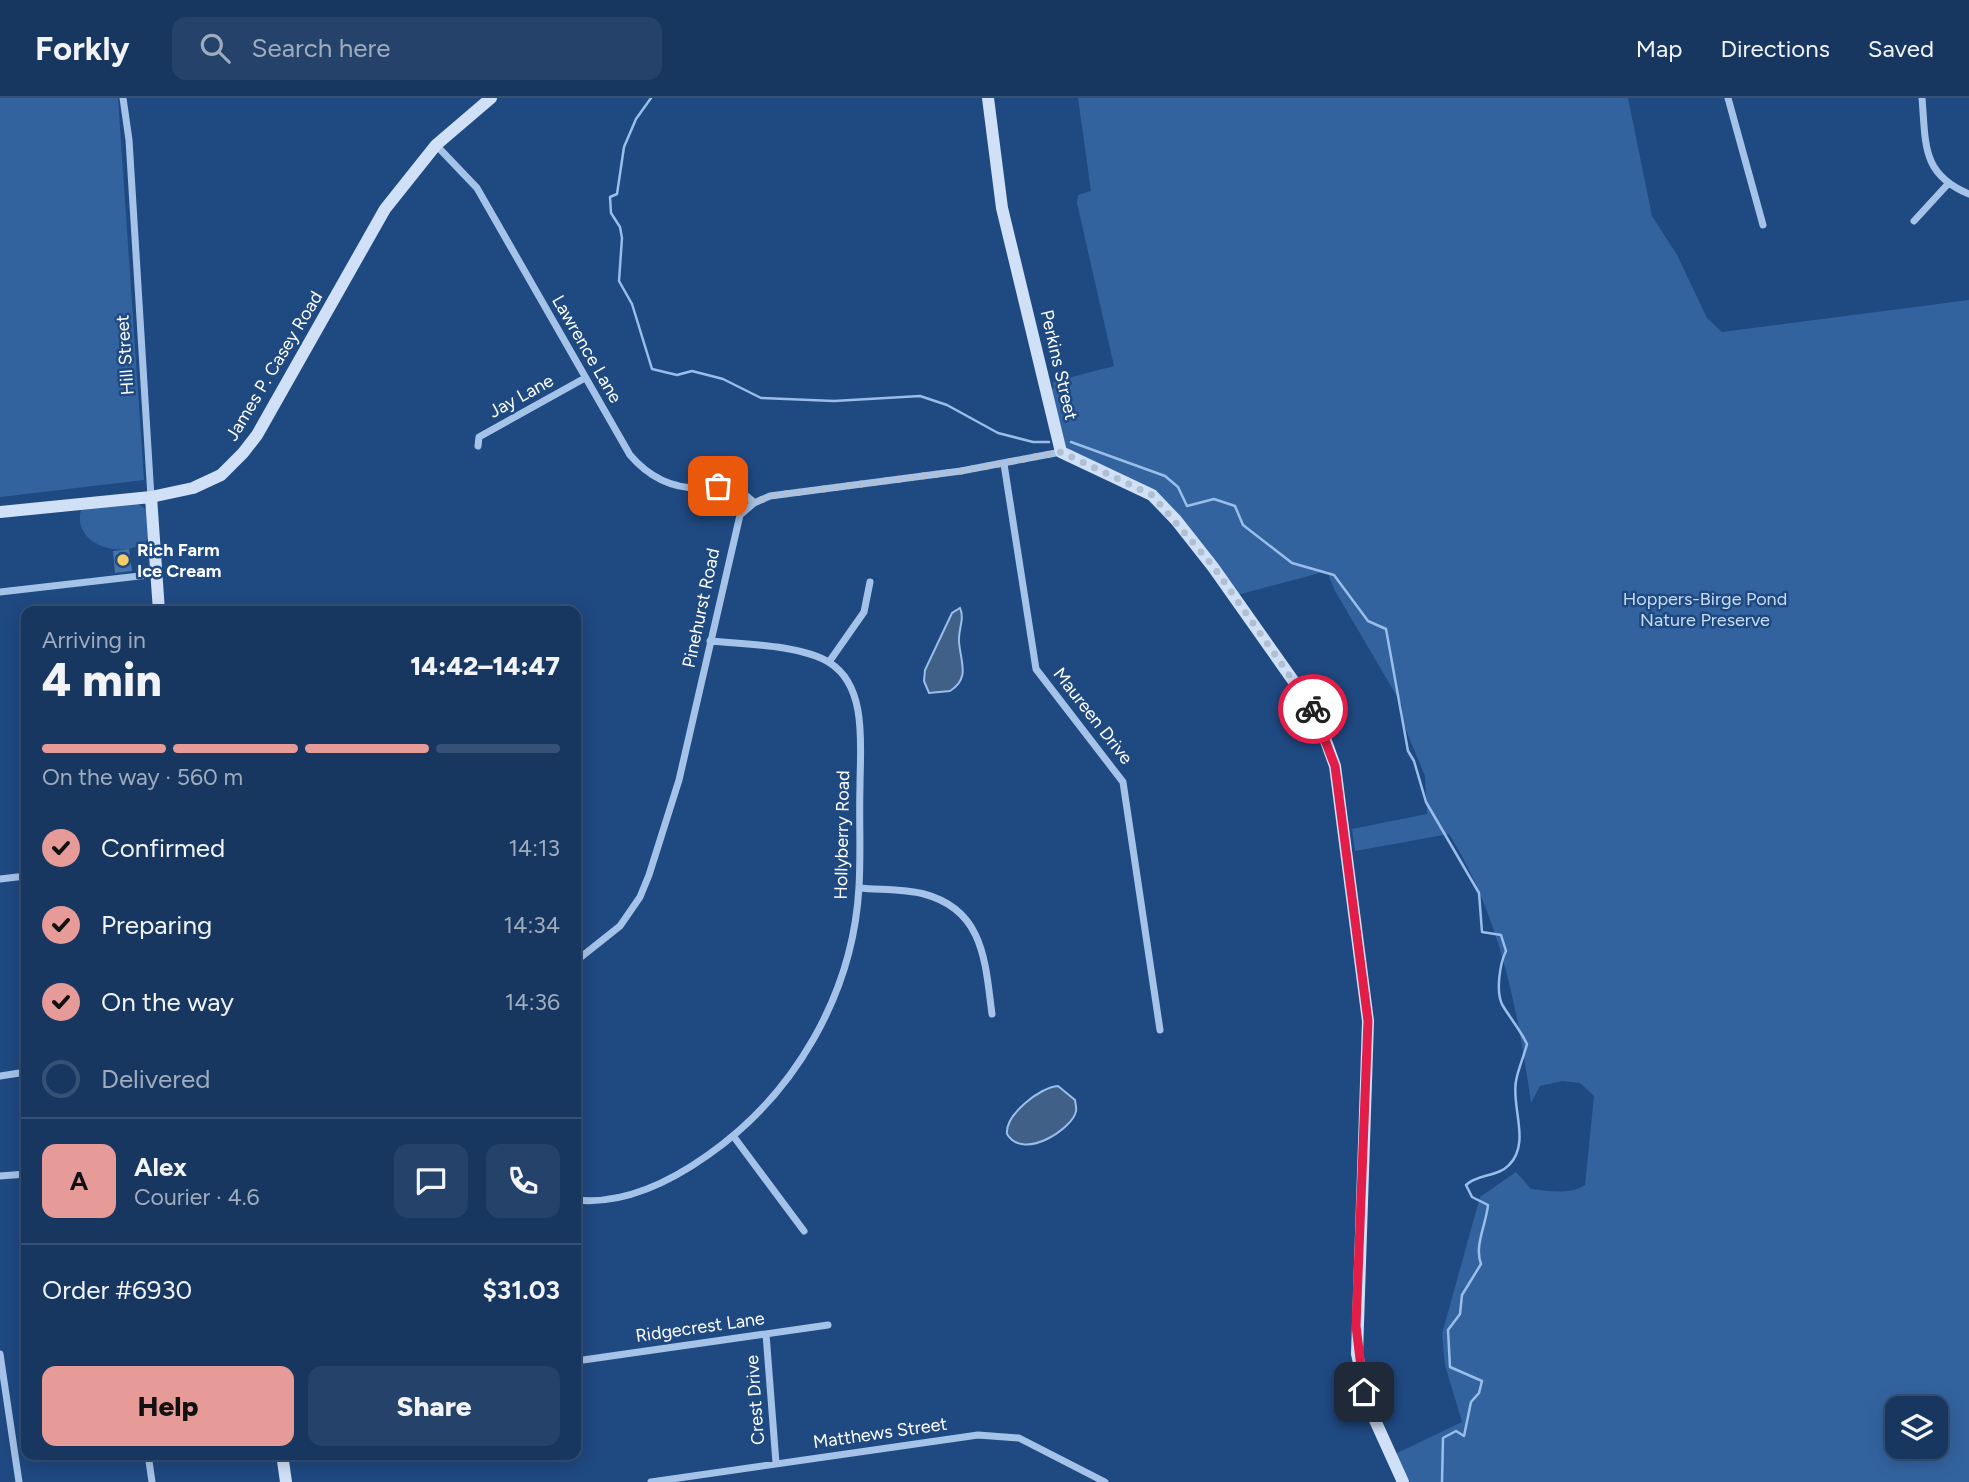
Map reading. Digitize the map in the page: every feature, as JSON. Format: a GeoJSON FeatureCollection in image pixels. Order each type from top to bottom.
{"type":"FeatureCollection","features":[{"type":"Feature","properties":{"kind":"street","name":"Hill Street"},"geometry":{"type":"LineString","coordinates":[[123,98],[129,139],[159,606]]}},
{"type":"Feature","properties":{"kind":"street","name":"James P. Casey Road"},"geometry":{"type":"LineString","coordinates":[[0,512],[151,497],[193,488],[221,475],[243,453],[283,391],[385,209],[436,145],[491,98]]}},
{"type":"Feature","properties":{"kind":"street","name":"Perkins Street"},"geometry":{"type":"LineString","coordinates":[[988,98],[1002,208],[1061,452]]}},
{"type":"Feature","properties":{"kind":"street"},"geometry":{"type":"LineString","coordinates":[[1728,98],[1762,225]]}},
{"type":"Feature","properties":{"kind":"street"},"geometry":{"type":"LineString","coordinates":[[1922,98],[1926,147],[1934,170],[1947,185],[1969,194]]}},
{"type":"Feature","properties":{"kind":"street","name":"Lawrence Lane"},"geometry":{"type":"LineString","coordinates":[[436,145],[477,188],[630,455],[650,474],[681,486],[730,486],[743,491],[754,503]]}},
{"type":"Feature","properties":{"kind":"street"},"geometry":{"type":"LineString","coordinates":[[1914,221],[1947,185]]}},
{"type":"Feature","properties":{"kind":"street","name":"Jay Lane"},"geometry":{"type":"LineString","coordinates":[[478,446],[479,437],[586,378]]}},
{"type":"Feature","properties":{"kind":"street"},"geometry":{"type":"LineString","coordinates":[[754,503],[770,496],[1004,464],[1061,452],[1152,495],[1213,566],[1316,713],[1335,766],[1368,1021],[1357,1354],[1369,1407],[1403,1482]]}},
{"type":"Feature","properties":{"kind":"street","name":"Maureen Drive"},"geometry":{"type":"LineString","coordinates":[[1004,464],[1036,669],[1123,782],[1160,1030]]}},
{"type":"Feature","properties":{"kind":"street","name":"Pinehurst Road"},"geometry":{"type":"LineString","coordinates":[[581,957],[611,936],[640,897],[679,780],[735,526],[740,515],[754,503]]}},
{"type":"Feature","properties":{"kind":"street"},"geometry":{"type":"LineString","coordinates":[[0,592],[157,574]]}},
{"type":"Feature","properties":{"kind":"street"},"geometry":{"type":"LineString","coordinates":[[710,641],[787,649],[829,662],[864,612],[870,582]]}},
{"type":"Feature","properties":{"kind":"street","name":"Hollyberry Road"},"geometry":{"type":"LineString","coordinates":[[581,1200],[625,1196],[678,1177],[734,1137],[771,1100],[806,1054],[828,1010],[844,966],[859,888],[859,727],[855,699],[845,678],[829,662]]}},
{"type":"Feature","properties":{"kind":"street"},"geometry":{"type":"LineString","coordinates":[[0,879],[21,877]]}},
{"type":"Feature","properties":{"kind":"street"},"geometry":{"type":"LineString","coordinates":[[859,888],[923,894],[960,910],[979,939],[992,1014]]}},
{"type":"Feature","properties":{"kind":"street"},"geometry":{"type":"LineString","coordinates":[[0,1076],[21,1073]]}},
{"type":"Feature","properties":{"kind":"street"},"geometry":{"type":"LineString","coordinates":[[734,1137],[804,1231]]}},
{"type":"Feature","properties":{"kind":"street"},"geometry":{"type":"LineString","coordinates":[[0,1176],[21,1174]]}},
{"type":"Feature","properties":{"kind":"street","name":"Ridgecrest Lane"},"geometry":{"type":"LineString","coordinates":[[581,1360],[828,1325]]}},
{"type":"Feature","properties":{"kind":"street","name":"Crest Drive"},"geometry":{"type":"LineString","coordinates":[[766,1334],[776,1463]]}},
{"type":"Feature","properties":{"kind":"street"},"geometry":{"type":"LineString","coordinates":[[0,1353],[19,1482]]}},
{"type":"Feature","properties":{"kind":"street","name":"Matthews Street"},"geometry":{"type":"LineString","coordinates":[[650,1482],[978,1435],[998,1435],[1027,1442],[1105,1482]]}},
{"type":"Feature","properties":{"kind":"street"},"geometry":{"type":"LineString","coordinates":[[149,1460],[152,1482]]}},
{"type":"Feature","properties":{"kind":"street"},"geometry":{"type":"LineString","coordinates":[[283,1460],[286,1482]]}},
{"type":"Feature","properties":{"kind":"green space"},"geometry":{"type":"Polygon","coordinates":[[[0,98],[118,98],[144,480],[0,497],[0,98]]]}},
{"type":"Feature","properties":{"kind":"green space","name":"Hoppers-Birge Pond Nature Preserve"},"geometry":{"type":"Polygon","coordinates":[[[1078,98],[1628,98],[1652,216],[1677,255],[1707,318],[1722,332],[1969,300],[1969,1482],[1410,1482],[1393,1455],[1462,1422],[1445,1365],[1442,1334],[1480,1197],[1516,1172],[1531,1189],[1566,1191],[1585,1185],[1594,1096],[1580,1083],[1562,1081],[1540,1086],[1531,1103],[1513,998],[1494,930],[1467,865],[1449,834],[1355,851],[1352,829],[1427,814],[1425,776],[1403,723],[1402,705],[1334,589],[1327,571],[1233,596],[1152,495],[1061,452],[1047,390],[1054,388],[1053,382],[1114,366],[1077,203],[1078,195],[1091,191],[1078,98]]]}},
{"type":"Feature","properties":{"kind":"green space"},"geometry":{"type":"Polygon","coordinates":[[[137,503],[148,511],[149,538],[140,545],[116,549],[93,541],[84,533],[80,523],[81,510],[137,503]]]}},
{"type":"Feature","properties":{"kind":"shaded area"},"geometry":{"type":"Polygon","coordinates":[[[960,608],[962,616],[959,641],[963,669],[960,681],[950,691],[929,693],[924,681],[925,670],[952,613],[960,608]]]}},
{"type":"Feature","properties":{"kind":"shaded area"},"geometry":{"type":"Polygon","coordinates":[[[1058,1086],[1075,1100],[1073,1118],[1058,1133],[1047,1139],[1036,1143],[1015,1142],[1007,1134],[1008,1127],[1018,1111],[1042,1091],[1058,1086]]]}},
{"type":"Feature","properties":{"kind":"building","name":"Rich Farm Ice Cream"},"geometry":{"type":"Polygon","coordinates":[[[129,549],[132,571],[115,573],[113,551],[129,549]]]}},
{"type":"Feature","properties":{"kind":"waterway"},"geometry":{"type":"LineString","coordinates":[[651,98],[636,119],[624,147],[617,194],[610,197],[611,213],[620,227],[622,238],[619,281],[632,304],[652,369],[677,375],[692,371],[723,379],[761,398],[834,401],[920,396],[947,405],[998,433],[1033,442],[1049,442]]}},
{"type":"Feature","properties":{"kind":"waterway"},"geometry":{"type":"LineString","coordinates":[[1071,442],[1165,476],[1178,487],[1187,506],[1214,499],[1235,506],[1243,525],[1292,563],[1334,575],[1368,621],[1386,629],[1408,751],[1414,761],[1426,802],[1479,893],[1482,932],[1501,935],[1506,951],[1499,978],[1499,994],[1503,1006],[1527,1044],[1515,1091],[1519,1146],[1515,1156],[1504,1169],[1466,1185],[1472,1197],[1488,1205],[1479,1250],[1481,1264],[1462,1295],[1460,1314],[1448,1330],[1450,1367],[1482,1381],[1479,1393],[1471,1402],[1464,1436],[1456,1431],[1443,1438],[1442,1482]]}},
{"type":"Feature","properties":{"kind":"way so far"},"geometry":{"type":"LineString","coordinates":[[718,486],[730,486],[743,491],[754,503],[770,496],[928,476],[1061,452],[1152,495],[1213,566],[1313,709]]}},
{"type":"Feature","properties":{"kind":"place","name":"Rich Farm Ice Cream"},"geometry":{"type":"Point","coordinates":[123,560]}},
{"type":"Feature","properties":{"kind":"route"},"geometry":{"type":"LineString","coordinates":[[1313,709],[1335,766],[1368,1021],[1356,1326],[1357,1354],[1364,1392]]}}]}
